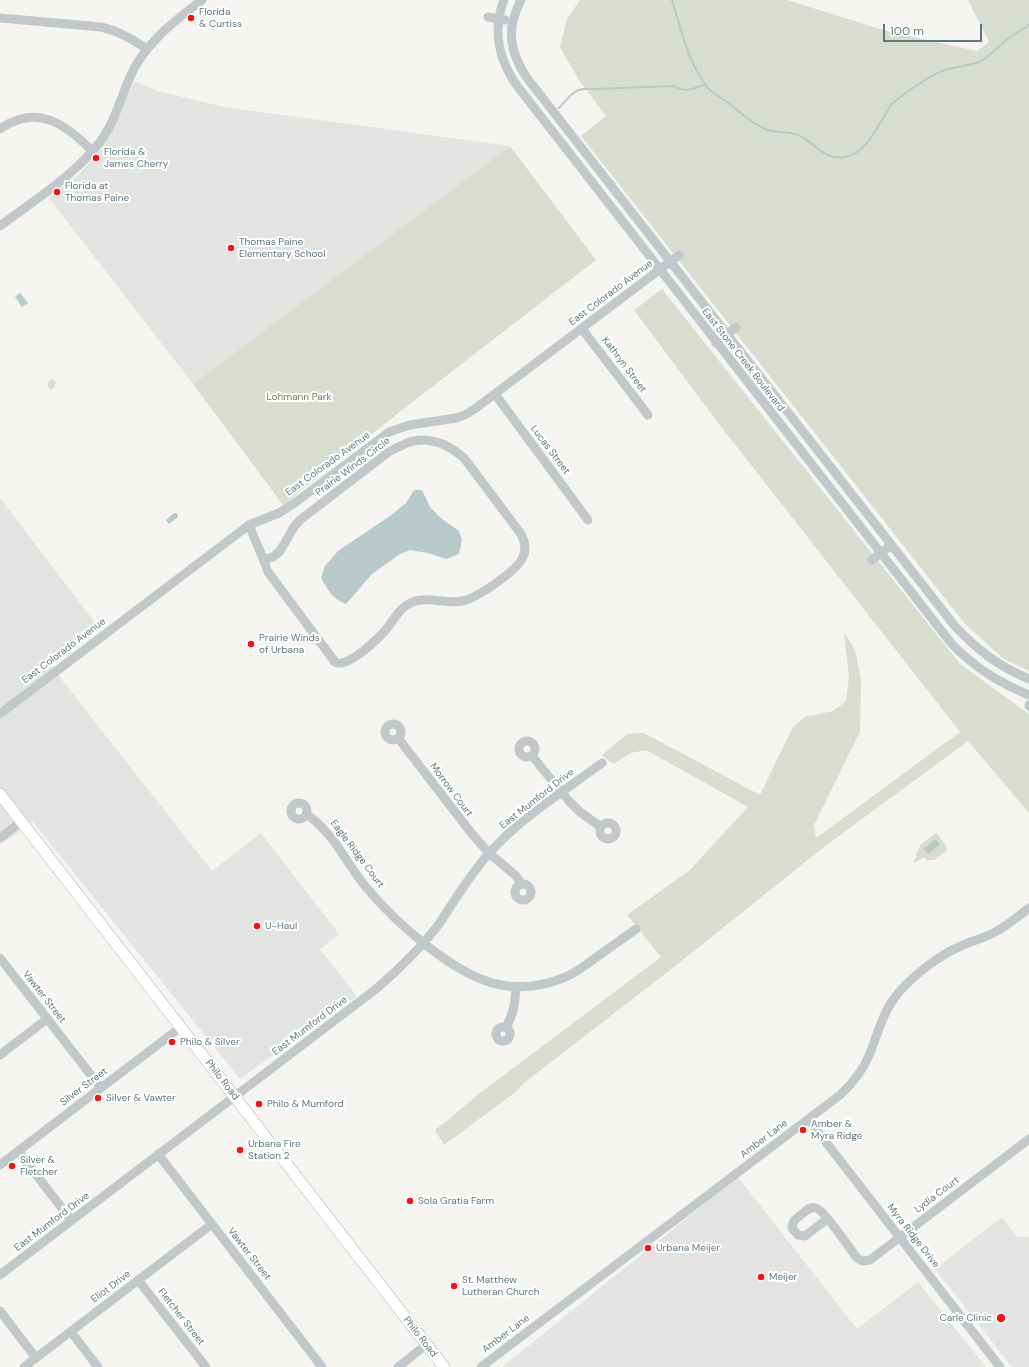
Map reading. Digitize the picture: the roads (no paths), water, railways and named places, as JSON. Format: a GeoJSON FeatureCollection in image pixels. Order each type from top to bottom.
{"type":"FeatureCollection","features":[{"type":"Feature","properties":{"kind":"main road","name":"Philo Road"},"geometry":{"type":"LineString","coordinates":[[0,794],[444,1367]]}},
{"type":"Feature","properties":{"kind":"street","name":"East Stone Creek Boulevard"},"geometry":{"type":"LineString","coordinates":[[504,0],[499,19],[498,40],[504,64],[510,77],[951,643],[961,654],[987,674],[1005,685],[1029,695]]}},
{"type":"Feature","properties":{"kind":"street","name":"East Stone Creek Boulevard"},"geometry":{"type":"LineString","coordinates":[[521,0],[512,22],[512,42],[517,61],[528,78],[891,545],[966,638],[988,658],[1029,679]]}},
{"type":"Feature","properties":{"kind":"street"},"geometry":{"type":"LineString","coordinates":[[0,226],[65,177],[92,151],[109,128],[129,78],[147,49],[164,30],[199,1]]}},
{"type":"Feature","properties":{"kind":"street"},"geometry":{"type":"LineString","coordinates":[[488,17],[512,22]]}},
{"type":"Feature","properties":{"kind":"street"},"geometry":{"type":"LineString","coordinates":[[0,18],[111,29],[128,36],[147,49]]}},
{"type":"Feature","properties":{"kind":"street"},"geometry":{"type":"LineString","coordinates":[[537,112],[548,103]]}},
{"type":"Feature","properties":{"kind":"street"},"geometry":{"type":"LineString","coordinates":[[0,130],[6,125],[21,118],[39,118],[49,120],[66,128],[92,151]]}},
{"type":"Feature","properties":{"kind":"street","name":"East Colorado Avenue"},"geometry":{"type":"LineString","coordinates":[[0,714],[249,525],[279,513],[296,502],[389,432],[410,425],[456,418],[465,415],[679,255]]}},
{"type":"Feature","properties":{"kind":"street"},"geometry":{"type":"LineString","coordinates":[[716,343],[736,327]]}},
{"type":"Feature","properties":{"kind":"street","name":"Kathryn Street"},"geometry":{"type":"LineString","coordinates":[[582,329],[648,415]]}},
{"type":"Feature","properties":{"kind":"street","name":"Lucas Street"},"geometry":{"type":"LineString","coordinates":[[495,394],[588,520]]}},
{"type":"Feature","properties":{"kind":"street","name":"Prairie Winds Circle"},"geometry":{"type":"LineString","coordinates":[[420,440],[429,440],[445,444],[464,458],[521,534],[524,540],[525,549],[523,559],[519,564],[478,595],[461,601],[425,599],[408,604],[402,608],[380,637],[354,657],[342,664],[335,662],[268,572],[264,561],[273,557],[280,551],[294,527],[300,520],[390,451],[409,442],[420,440]]}},
{"type":"Feature","properties":{"kind":"street"},"geometry":{"type":"LineString","coordinates":[[249,525],[264,561]]}},
{"type":"Feature","properties":{"kind":"street"},"geometry":{"type":"LineString","coordinates":[[872,560],[891,545]]}},
{"type":"Feature","properties":{"kind":"street","name":"Morrow Court"},"geometry":{"type":"LineString","coordinates":[[398,738],[466,826],[489,853],[516,876],[521,885]]}},
{"type":"Feature","properties":{"kind":"street"},"geometry":{"type":"LineString","coordinates":[[532,756],[562,793],[580,812],[601,827]]}},
{"type":"Feature","properties":{"kind":"street","name":"East Mumford Drive"},"geometry":{"type":"LineString","coordinates":[[0,1275],[376,989],[396,972],[424,943],[489,853],[514,829],[602,763]]}},
{"type":"Feature","properties":{"kind":"street","name":"Eagle Ridge Court"},"geometry":{"type":"LineString","coordinates":[[306,814],[314,819],[327,832],[358,877],[373,895],[400,922],[424,943],[452,962],[479,978],[495,984],[516,987],[536,986],[564,978],[578,970],[636,929]]}},
{"type":"Feature","properties":{"kind":"street"},"geometry":{"type":"LineString","coordinates":[[0,838],[21,822]]}},
{"type":"Feature","properties":{"kind":"street","name":"Amber Lane"},"geometry":{"type":"LineString","coordinates":[[481,1367],[840,1094],[857,1076],[870,1054],[883,1016],[899,991],[910,980],[947,953],[997,931],[1029,908]]}},
{"type":"Feature","properties":{"kind":"street","name":"Vawter Street"},"geometry":{"type":"LineString","coordinates":[[0,958],[101,1088]]}},
{"type":"Feature","properties":{"kind":"street"},"geometry":{"type":"LineString","coordinates":[[506,1027],[513,1012],[516,987]]}},
{"type":"Feature","properties":{"kind":"street"},"geometry":{"type":"LineString","coordinates":[[0,1056],[48,1019]]}},
{"type":"Feature","properties":{"kind":"street","name":"Silver Street"},"geometry":{"type":"LineString","coordinates":[[0,1165],[180,1027]]}},
{"type":"Feature","properties":{"kind":"street","name":"Myra Ridge Drive"},"geometry":{"type":"LineString","coordinates":[[808,1119],[1000,1367]]}},
{"type":"Feature","properties":{"kind":"street","name":"Lydia Court"},"geometry":{"type":"LineString","coordinates":[[828,1219],[857,1258],[863,1261],[870,1260],[1029,1139]]}},
{"type":"Feature","properties":{"kind":"street"},"geometry":{"type":"LineString","coordinates":[[18,1151],[71,1220]]}},
{"type":"Feature","properties":{"kind":"street","name":"Vawter Street"},"geometry":{"type":"LineString","coordinates":[[158,1154],[322,1367]]}},
{"type":"Feature","properties":{"kind":"street","name":"Eliot Drive"},"geometry":{"type":"LineString","coordinates":[[24,1367],[212,1224]]}},
{"type":"Feature","properties":{"kind":"street","name":"Fletcher Street"},"geometry":{"type":"LineString","coordinates":[[138,1280],[206,1367]]}},
{"type":"Feature","properties":{"kind":"street"},"geometry":{"type":"LineString","coordinates":[[0,1311],[36,1358]]}},
{"type":"Feature","properties":{"kind":"street"},"geometry":{"type":"LineString","coordinates":[[71,1332],[98,1367]]}},
{"type":"Feature","properties":{"kind":"street"},"geometry":{"type":"LineString","coordinates":[[398,1367],[426,1345]]}},
{"type":"Feature","properties":{"kind":"waterway"},"geometry":{"type":"LineString","coordinates":[[672,0],[682,35],[691,58],[702,80],[714,94],[759,126],[767,130],[798,135],[825,154],[837,157],[852,155],[863,147],[873,135],[891,105],[915,86],[945,70],[981,61],[989,56],[1011,36],[1029,25]]}},
{"type":"Feature","properties":{"kind":"waterway"},"geometry":{"type":"LineString","coordinates":[[559,108],[574,92],[582,89],[674,86],[686,90],[694,89],[706,84]]}},
{"type":"Feature","properties":{"kind":"place","name":"Florida & Curtiss"},"geometry":{"type":"Point","coordinates":[191,18]}},
{"type":"Feature","properties":{"kind":"place","name":"Florida & James Cherry"},"geometry":{"type":"Point","coordinates":[96,158]}},
{"type":"Feature","properties":{"kind":"place","name":"Florida at Thomas Paine"},"geometry":{"type":"Point","coordinates":[57,192]}},
{"type":"Feature","properties":{"kind":"place","name":"Thomas Paine Elementary School"},"geometry":{"type":"Point","coordinates":[231,248]}},
{"type":"Feature","properties":{"kind":"place","name":"Prairie Winds of Urbana"},"geometry":{"type":"Point","coordinates":[251,644]}},
{"type":"Feature","properties":{"kind":"place","name":"U-Haul"},"geometry":{"type":"Point","coordinates":[257,926]}},
{"type":"Feature","properties":{"kind":"place","name":"Philo & Silver"},"geometry":{"type":"Point","coordinates":[172,1042]}},
{"type":"Feature","properties":{"kind":"place","name":"Silver & Vawter"},"geometry":{"type":"Point","coordinates":[98,1098]}},
{"type":"Feature","properties":{"kind":"place","name":"Philo & Mumford"},"geometry":{"type":"Point","coordinates":[259,1104]}},
{"type":"Feature","properties":{"kind":"place","name":"Amber & Myra Ridge"},"geometry":{"type":"Point","coordinates":[803,1130]}},
{"type":"Feature","properties":{"kind":"place","name":"Urbana Fire Station 2"},"geometry":{"type":"Point","coordinates":[240,1150]}},
{"type":"Feature","properties":{"kind":"place","name":"Silver & Fletcher"},"geometry":{"type":"Point","coordinates":[12,1166]}},
{"type":"Feature","properties":{"kind":"place","name":"Sola Gratia Farm"},"geometry":{"type":"Point","coordinates":[410,1201]}},
{"type":"Feature","properties":{"kind":"place","name":"Urbana Meijer"},"geometry":{"type":"Point","coordinates":[648,1248]}},
{"type":"Feature","properties":{"kind":"place","name":"Meijer"},"geometry":{"type":"Point","coordinates":[761,1277]}},
{"type":"Feature","properties":{"kind":"place","name":"St. Matthew Lutheran Church"},"geometry":{"type":"Point","coordinates":[454,1286]}},
{"type":"Feature","properties":{"kind":"place","name":"Carle Clinic"},"geometry":{"type":"Point","coordinates":[1001,1318]}},
{"type":"Feature","properties":{"kind":"park label","name":"Lohmann Park"},"geometry":{"type":"Point","coordinates":[299,397]}}]}
